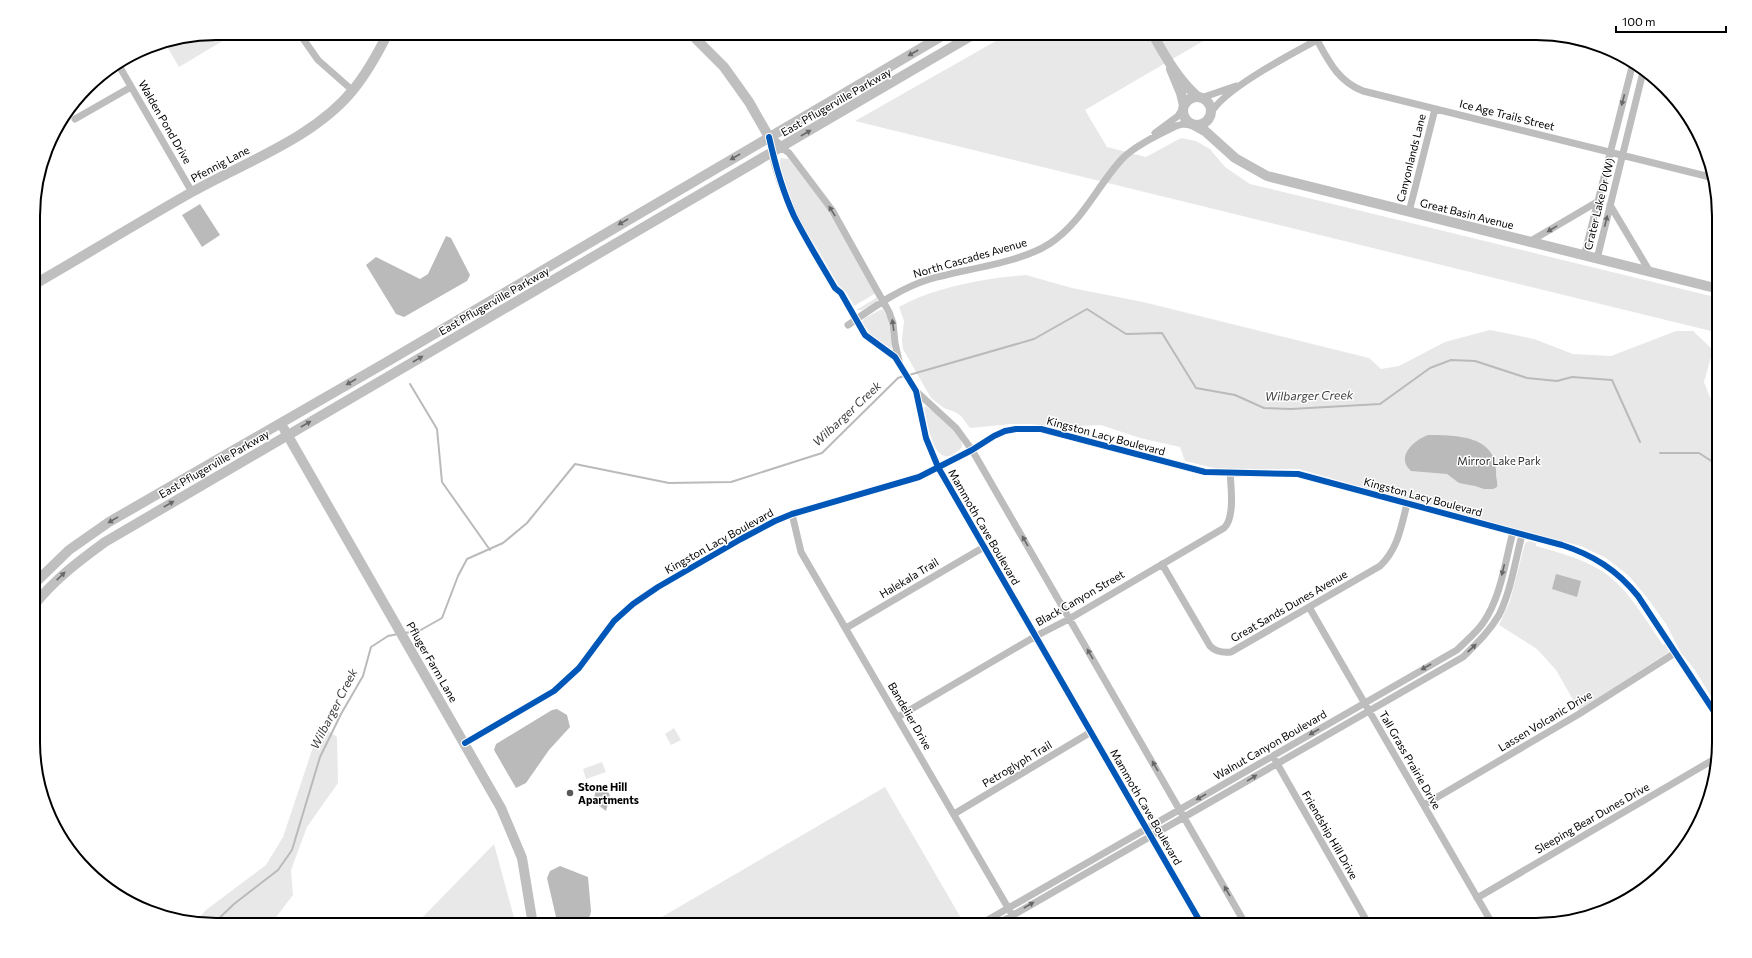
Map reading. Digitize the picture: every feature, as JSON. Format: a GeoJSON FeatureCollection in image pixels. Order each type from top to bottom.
{"type":"FeatureCollection","features":[{"type":"Feature","properties":{"kind":"main road","name":"Pfennig Lane"},"geometry":{"type":"LineString","coordinates":[[40,281],[192,192],[278,147],[302,132],[339,104],[352,90],[373,60],[384,40]]}},
{"type":"Feature","properties":{"kind":"main road"},"geometry":{"type":"LineString","coordinates":[[697,40],[724,67],[749,102],[769,137],[782,148]]}},
{"type":"Feature","properties":{"kind":"main road","name":"East Pflugerville Parkway"},"geometry":{"type":"LineString","coordinates":[[40,577],[69,550],[109,522],[280,422],[385,363],[522,281],[935,40]]}},
{"type":"Feature","properties":{"kind":"main road","name":"East Pflugerville Parkway"},"geometry":{"type":"LineString","coordinates":[[40,598],[72,566],[105,542],[782,148],[964,40]]}},
{"type":"Feature","properties":{"kind":"main road"},"geometry":{"type":"LineString","coordinates":[[1156,40],[1170,65],[1187,87],[1208,102],[1211,108],[1211,115],[1205,124],[1200,126],[1193,125],[1184,117],[1184,107],[1181,93],[1172,75],[1170,65]]}},
{"type":"Feature","properties":{"kind":"main road"},"geometry":{"type":"LineString","coordinates":[[1184,107],[1190,98],[1200,97]]}},
{"type":"Feature","properties":{"kind":"main road","name":"Great Basin Avenue"},"geometry":{"type":"LineString","coordinates":[[1211,115],[1211,129],[1219,143]]}},
{"type":"Feature","properties":{"kind":"main road","name":"Great Basin Avenue"},"geometry":{"type":"LineString","coordinates":[[1193,125],[1205,131],[1235,158],[1267,176],[1712,287]]}},
{"type":"Feature","properties":{"kind":"main road","name":"Mammoth Cave Boulevard"},"geometry":{"type":"LineString","coordinates":[[769,137],[772,153]]}},
{"type":"Feature","properties":{"kind":"main road","name":"Pfluger Farm Lane"},"geometry":{"type":"LineString","coordinates":[[280,422],[435,690],[501,808],[522,858],[532,918]]}},
{"type":"Feature","properties":{"kind":"street"},"geometry":{"type":"LineString","coordinates":[[304,40],[318,60],[352,90]]}},
{"type":"Feature","properties":{"kind":"street"},"geometry":{"type":"LineString","coordinates":[[1200,97],[1212,95],[1243,83],[1317,40]]}},
{"type":"Feature","properties":{"kind":"street","name":"Ice Age Trails Street"},"geometry":{"type":"LineString","coordinates":[[1317,40],[1337,74],[1359,90],[1708,176]]}},
{"type":"Feature","properties":{"kind":"street","name":"Walden Pond Drive"},"geometry":{"type":"LineString","coordinates":[[121,68],[192,192]]}},
{"type":"Feature","properties":{"kind":"street"},"geometry":{"type":"LineString","coordinates":[[1584,256],[1632,69]]}},
{"type":"Feature","properties":{"kind":"street","name":"Crater Lake Dr (W)"},"geometry":{"type":"LineString","coordinates":[[1596,259],[1642,75]]}},
{"type":"Feature","properties":{"kind":"street"},"geometry":{"type":"LineString","coordinates":[[1211,115],[1218,104],[1243,83]]}},
{"type":"Feature","properties":{"kind":"street"},"geometry":{"type":"LineString","coordinates":[[75,119],[131,87]]}},
{"type":"Feature","properties":{"kind":"street"},"geometry":{"type":"LineString","coordinates":[[1135,149],[1173,120],[1184,107]]}},
{"type":"Feature","properties":{"kind":"street","name":"Canyonlands Lane"},"geometry":{"type":"LineString","coordinates":[[1409,212],[1435,109]]}},
{"type":"Feature","properties":{"kind":"street"},"geometry":{"type":"LineString","coordinates":[[1135,149],[1176,126],[1184,124],[1193,125]]}},
{"type":"Feature","properties":{"kind":"street","name":"Mammoth Cave Boulevard"},"geometry":{"type":"LineString","coordinates":[[782,148],[789,153],[828,204],[892,318],[896,351],[900,363],[916,391],[956,428],[972,450],[1242,918]]}},
{"type":"Feature","properties":{"kind":"street","name":"North Cascades Avenue"},"geometry":{"type":"LineString","coordinates":[[848,325],[883,301],[920,282],[1030,253],[1049,244],[1059,237],[1074,222],[1113,169],[1127,153],[1135,149]]}},
{"type":"Feature","properties":{"kind":"street","name":"Mammoth Cave Boulevard"},"geometry":{"type":"LineString","coordinates":[[772,153],[785,192],[797,221],[835,288],[841,294],[865,335],[889,352],[900,363]]}},
{"type":"Feature","properties":{"kind":"street"},"geometry":{"type":"LineString","coordinates":[[1529,242],[1597,202]]}},
{"type":"Feature","properties":{"kind":"street"},"geometry":{"type":"LineString","coordinates":[[1610,205],[1650,272]]}},
{"type":"Feature","properties":{"kind":"street"},"geometry":{"type":"LineString","coordinates":[[522,281],[530,294]]}},
{"type":"Feature","properties":{"kind":"street","name":"Mammoth Cave Boulevard"},"geometry":{"type":"LineString","coordinates":[[916,391],[926,438],[938,467],[1198,918]]}},
{"type":"Feature","properties":{"kind":"street","name":"Kingston Lacy Boulevard"},"geometry":{"type":"LineString","coordinates":[[464,743],[554,691],[579,668],[614,621],[633,604],[658,587],[741,539],[775,520],[792,514],[911,480],[972,450],[994,436],[1005,431],[1016,429],[1034,429],[1205,472],[1298,474],[1513,532],[1587,554],[1611,568],[1623,578],[1638,596],[1712,708]]}},
{"type":"Feature","properties":{"kind":"street","name":"Black Canyon Street"},"geometry":{"type":"LineString","coordinates":[[898,717],[1036,636],[1070,619],[1227,525],[1231,513],[1230,472]]}},
{"type":"Feature","properties":{"kind":"street","name":"Great Sands Dunes Avenue"},"geometry":{"type":"LineString","coordinates":[[1162,564],[1206,642],[1213,649],[1224,653],[1231,652],[1380,566],[1388,558],[1397,543],[1408,504]]}},
{"type":"Feature","properties":{"kind":"street","name":"Bandelier Drive"},"geometry":{"type":"LineString","coordinates":[[792,514],[801,552],[1014,918]]}},
{"type":"Feature","properties":{"kind":"street","name":"Walnut Canyon Boulevard"},"geometry":{"type":"LineString","coordinates":[[1007,918],[1184,818],[1364,703],[1457,650],[1473,635],[1486,618],[1495,599],[1513,532]]}},
{"type":"Feature","properties":{"kind":"street","name":"Walnut Canyon Boulevard"},"geometry":{"type":"LineString","coordinates":[[991,918],[1180,809],[1369,710],[1463,657],[1479,642],[1491,627],[1502,607],[1522,535]]}},
{"type":"Feature","properties":{"kind":"street","name":"Halekala Trail"},"geometry":{"type":"LineString","coordinates":[[846,628],[984,547]]}},
{"type":"Feature","properties":{"kind":"street","name":"Tall Grass Prairie Drive"},"geometry":{"type":"LineString","coordinates":[[1309,607],[1488,918]]}},
{"type":"Feature","properties":{"kind":"street","name":"Lassen Volcanic Drive"},"geometry":{"type":"LineString","coordinates":[[1424,805],[1579,714],[1675,653]]}},
{"type":"Feature","properties":{"kind":"street","name":"Petroglyph Trail"},"geometry":{"type":"LineString","coordinates":[[954,814],[1091,732]]}},
{"type":"Feature","properties":{"kind":"street","name":"Friendship Hill Drive"},"geometry":{"type":"LineString","coordinates":[[1274,760],[1365,918]]}},
{"type":"Feature","properties":{"kind":"street","name":"Sleeping Bear Dunes Drive"},"geometry":{"type":"LineString","coordinates":[[1477,898],[1710,762]]}},
{"type":"Feature","properties":{"kind":"green space"},"geometry":{"type":"Polygon","coordinates":[[[204,40],[224,40],[179,67],[167,47],[181,43],[204,40]]]}},
{"type":"Feature","properties":{"kind":"green space"},"geometry":{"type":"Polygon","coordinates":[[[998,40],[1205,40],[1085,110],[1107,147],[1146,157],[1181,138],[1196,141],[1210,149],[1225,167],[1250,184],[1712,296],[1712,331],[855,121],[998,40]]]}},
{"type":"Feature","properties":{"kind":"green space"},"geometry":{"type":"Polygon","coordinates":[[[781,158],[789,159],[827,209],[876,293],[854,306],[846,292],[839,286],[794,207],[779,166],[781,158]]]}},
{"type":"Feature","properties":{"kind":"green space","name":"Mirror Lake Park"},"geometry":{"type":"Polygon","coordinates":[[[1026,275],[1072,288],[1143,302],[1369,358],[1381,369],[1399,366],[1445,342],[1490,330],[1534,339],[1573,354],[1611,356],[1676,331],[1693,331],[1712,349],[1704,382],[1712,402],[1712,698],[1695,670],[1681,653],[1666,624],[1629,576],[1606,558],[1581,546],[1501,526],[1432,505],[1413,502],[1299,469],[1218,469],[1185,461],[1180,447],[1140,438],[1101,425],[1058,427],[1031,424],[1011,424],[970,428],[961,416],[944,408],[931,398],[903,349],[902,340],[904,321],[899,307],[928,294],[944,289],[994,278],[1026,275]]]}},
{"type":"Feature","properties":{"kind":"green space"},"geometry":{"type":"Polygon","coordinates":[[[878,297],[877,301],[862,310],[856,310],[878,297]]]}},
{"type":"Feature","properties":{"kind":"green space"},"geometry":{"type":"Polygon","coordinates":[[[882,309],[889,319],[892,349],[872,337],[862,322],[865,318],[882,309]]]}},
{"type":"Feature","properties":{"kind":"green space"},"geometry":{"type":"Polygon","coordinates":[[[926,406],[948,425],[959,437],[962,447],[952,455],[945,456],[940,454],[936,448],[929,431],[924,408],[926,406]]]}},
{"type":"Feature","properties":{"kind":"green space"},"geometry":{"type":"Polygon","coordinates":[[[1529,541],[1536,543],[1536,546],[1582,561],[1597,568],[1607,575],[1626,592],[1663,645],[1665,644],[1669,652],[1579,710],[1556,670],[1537,649],[1499,625],[1510,601],[1525,543],[1529,541]]]}},
{"type":"Feature","properties":{"kind":"green space"},"geometry":{"type":"Polygon","coordinates":[[[324,728],[337,737],[338,783],[307,827],[291,870],[293,895],[275,918],[199,917],[206,910],[266,865],[283,837],[315,741],[324,728]]]}},
{"type":"Feature","properties":{"kind":"green space"},"geometry":{"type":"Polygon","coordinates":[[[674,728],[681,740],[671,745],[665,734],[674,728]]]}},
{"type":"Feature","properties":{"kind":"green space"},"geometry":{"type":"Polygon","coordinates":[[[602,762],[606,772],[586,779],[583,769],[602,762]]]}},
{"type":"Feature","properties":{"kind":"green space"},"geometry":{"type":"Polygon","coordinates":[[[885,787],[961,918],[660,918],[885,787]]]}},
{"type":"Feature","properties":{"kind":"green space"},"geometry":{"type":"Polygon","coordinates":[[[494,844],[514,918],[422,918],[494,844]]]}},
{"type":"Feature","properties":{"kind":"shaded area"},"geometry":{"type":"Polygon","coordinates":[[[200,204],[220,235],[202,247],[182,215],[200,204]]]}},
{"type":"Feature","properties":{"kind":"shaded area"},"geometry":{"type":"Polygon","coordinates":[[[446,236],[451,238],[470,275],[467,281],[404,317],[396,314],[366,265],[376,257],[420,279],[428,274],[446,236]]]}},
{"type":"Feature","properties":{"kind":"shaded area"},"geometry":{"type":"Polygon","coordinates":[[[1428,435],[1463,437],[1474,440],[1483,445],[1490,452],[1495,461],[1497,487],[1493,489],[1484,489],[1459,483],[1447,474],[1411,471],[1405,460],[1408,450],[1417,441],[1428,435]]]}},
{"type":"Feature","properties":{"kind":"shaded area"},"geometry":{"type":"Polygon","coordinates":[[[1556,574],[1581,581],[1577,597],[1552,589],[1556,574]]]}},
{"type":"Feature","properties":{"kind":"shaded area"},"geometry":{"type":"Polygon","coordinates":[[[557,709],[567,715],[570,727],[549,750],[526,783],[516,788],[494,750],[496,744],[552,710],[557,709]]]}},
{"type":"Feature","properties":{"kind":"shaded area"},"geometry":{"type":"Polygon","coordinates":[[[597,787],[609,793],[610,797],[606,811],[597,804],[599,803],[599,799],[594,797],[597,787]]]}},
{"type":"Feature","properties":{"kind":"shaded area"},"geometry":{"type":"Polygon","coordinates":[[[560,866],[588,877],[591,911],[590,916],[586,918],[556,917],[547,878],[550,871],[560,866]]]}},
{"type":"Feature","properties":{"kind":"waterway","name":"Wilbarger Creek"},"geometry":{"type":"LineString","coordinates":[[909,375],[1034,339],[1087,309],[1126,334],[1162,333],[1196,388],[1235,395],[1264,408],[1291,409],[1380,404],[1430,368],[1451,360],[1475,361],[1527,378],[1557,381],[1572,377],[1612,380],[1640,442]]}},
{"type":"Feature","properties":{"kind":"waterway","name":"Wilbarger Creek"},"geometry":{"type":"LineString","coordinates":[[404,633],[419,631],[442,618],[458,576],[467,559],[503,543],[527,523],[575,464],[669,483],[731,482],[822,453],[898,378],[904,376]]}},
{"type":"Feature","properties":{"kind":"waterway"},"geometry":{"type":"LineString","coordinates":[[410,384],[437,429],[442,482],[490,550]]}},
{"type":"Feature","properties":{"kind":"waterway","name":"Wilbarger Creek"},"geometry":{"type":"LineString","coordinates":[[1660,453],[1699,453],[1712,461]]}},
{"type":"Feature","properties":{"kind":"waterway","name":"Wilbarger Creek"},"geometry":{"type":"LineString","coordinates":[[219,918],[234,904],[278,870],[292,850],[320,757],[341,714],[363,676],[371,647],[388,636],[398,634]]}},
{"type":"Feature","properties":{"kind":"cycle path"},"geometry":{"type":"LineString","coordinates":[[769,137],[782,187],[794,216],[835,288],[841,293],[865,335],[895,357],[916,391],[926,438],[938,467],[1198,918]]}},
{"type":"Feature","properties":{"kind":"cycle path"},"geometry":{"type":"LineString","coordinates":[[465,743],[554,691],[579,668],[614,621],[633,604],[658,587],[741,539],[792,514],[919,477],[972,450],[994,436],[1005,431],[1016,429],[1041,429],[1205,472],[1298,474],[1573,549],[1604,564],[1622,578],[1638,596],[1712,708]]}},
{"type":"Feature","properties":{"kind":"place","name":"Stone Hill Apartments"},"geometry":{"type":"Point","coordinates":[570,793]}}]}
